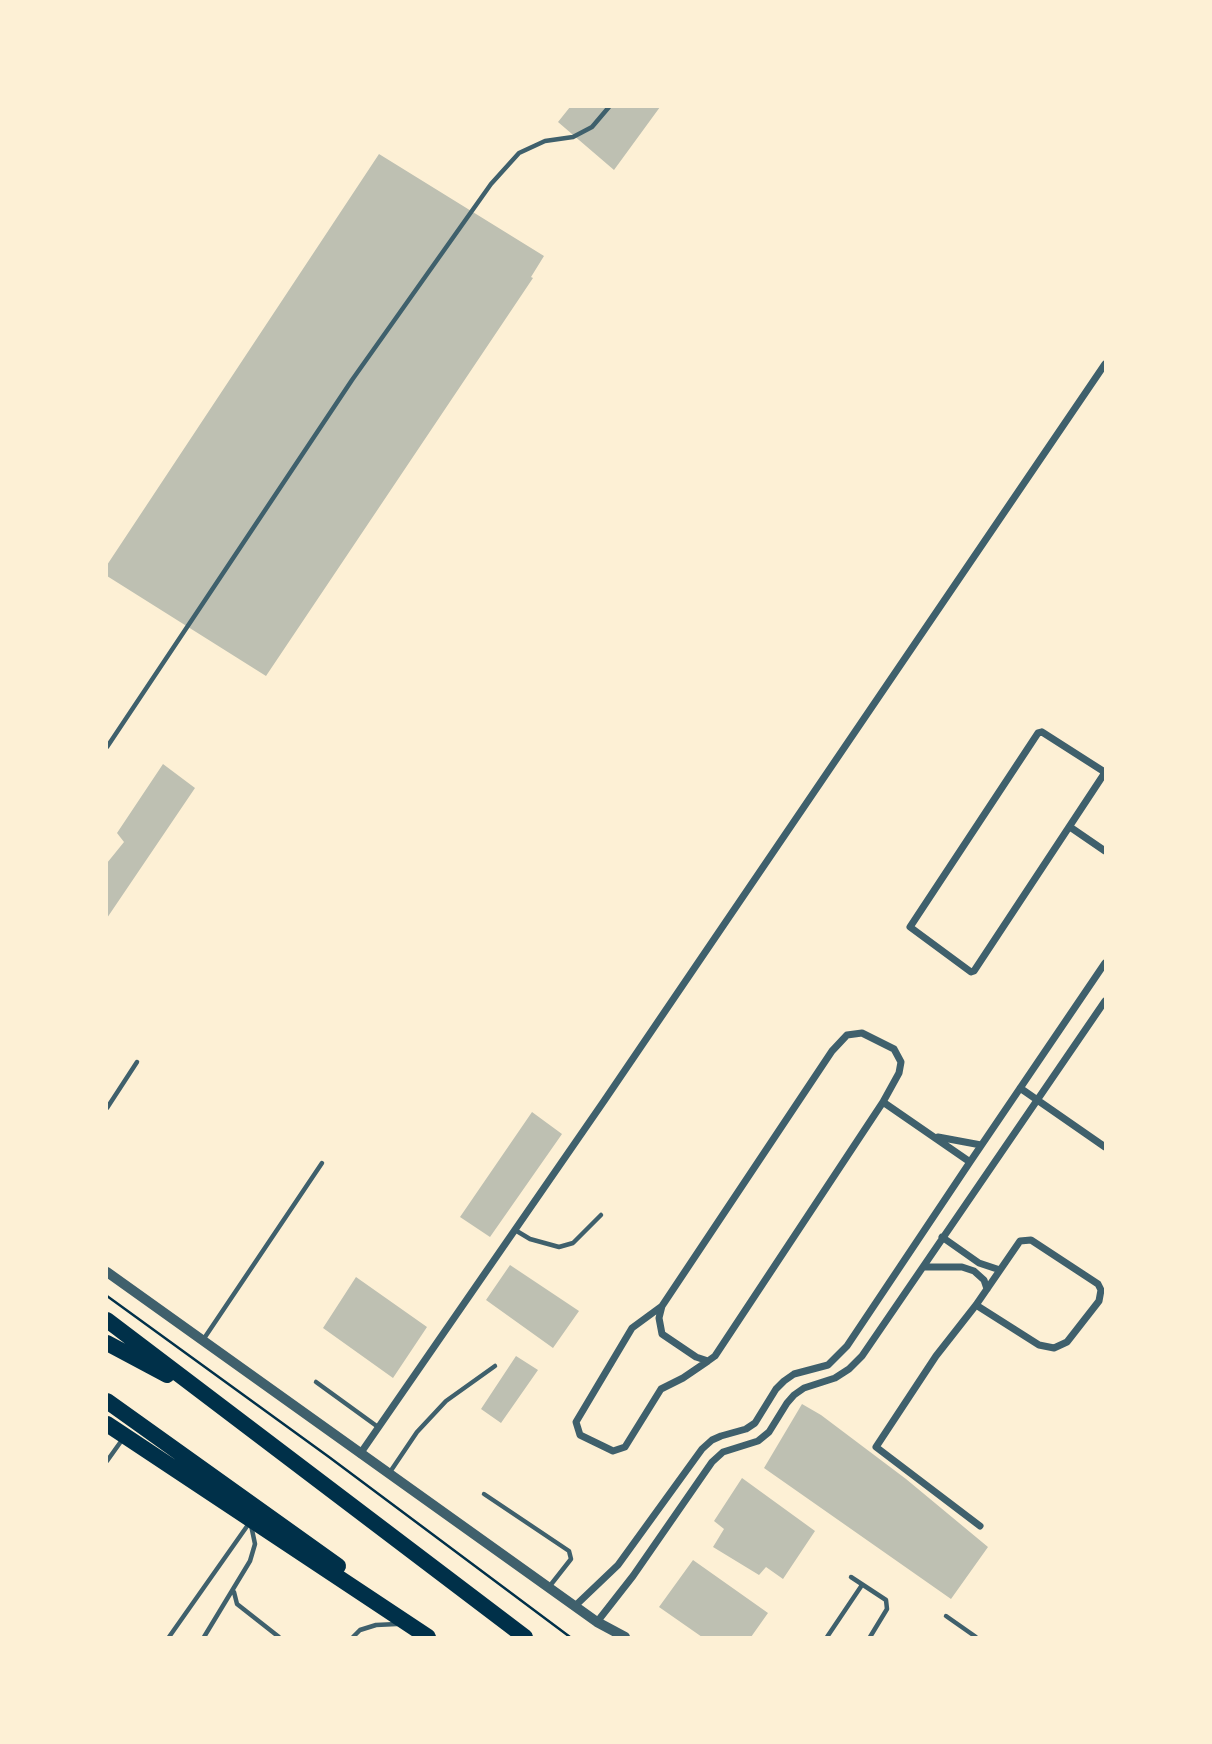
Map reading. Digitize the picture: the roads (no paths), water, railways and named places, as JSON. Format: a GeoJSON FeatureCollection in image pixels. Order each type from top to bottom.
{"type":"FeatureCollection","features":[{"type":"Feature","properties":{"kind":"highway"},"geometry":{"type":"LineString","coordinates":[[107,1320],[525,1637]]}},
{"type":"Feature","properties":{"kind":"highway"},"geometry":{"type":"LineString","coordinates":[[107,1343],[215,1401]]}},
{"type":"Feature","properties":{"kind":"highway"},"geometry":{"type":"LineString","coordinates":[[107,1401],[346,1572],[418,1632]]}},
{"type":"Feature","properties":{"kind":"highway"},"geometry":{"type":"LineString","coordinates":[[107,1424],[418,1632]]}},
{"type":"Feature","properties":{"kind":"street"},"geometry":{"type":"LineString","coordinates":[[360,1454],[1105,364]]}},
{"type":"Feature","properties":{"kind":"street"},"geometry":{"type":"LineString","coordinates":[[1042,732],[1103,771],[1104,774],[1070,827],[974,971],[971,972],[910,927],[1038,733],[1042,732]]}},
{"type":"Feature","properties":{"kind":"street"},"geometry":{"type":"LineString","coordinates":[[1070,827],[1105,851]]}},
{"type":"Feature","properties":{"kind":"street"},"geometry":{"type":"LineString","coordinates":[[575,1606],[618,1565],[702,1449],[712,1440],[746,1429],[755,1423],[784,1381],[794,1374],[828,1364],[847,1346],[1105,963]]}},
{"type":"Feature","properties":{"kind":"street"},"geometry":{"type":"LineString","coordinates":[[597,1622],[633,1576],[712,1462],[723,1452],[764,1437],[787,1402],[804,1388],[835,1378],[862,1356],[1105,1001]]}},
{"type":"Feature","properties":{"kind":"street"},"geometry":{"type":"LineString","coordinates":[[662,1306],[632,1328],[576,1422],[580,1435],[613,1451],[625,1447],[661,1389],[708,1361],[722,1346],[883,1102],[899,1073],[901,1062],[894,1049],[862,1033],[847,1035],[832,1051],[662,1306],[659,1318],[662,1334],[696,1357],[708,1361]]}},
{"type":"Feature","properties":{"kind":"street"},"geometry":{"type":"LineString","coordinates":[[1020,1088],[1105,1147]]}},
{"type":"Feature","properties":{"kind":"street"},"geometry":{"type":"LineString","coordinates":[[883,1102],[970,1161]]}},
{"type":"Feature","properties":{"kind":"street"},"geometry":{"type":"LineString","coordinates":[[933,1136],[981,1145]]}},
{"type":"Feature","properties":{"kind":"street"},"geometry":{"type":"LineString","coordinates":[[942,1237],[979,1263],[1000,1270]]}},
{"type":"Feature","properties":{"kind":"street"},"geometry":{"type":"LineString","coordinates":[[976,1304],[1040,1345],[1054,1348],[1066,1342],[1101,1298],[1101,1290],[1098,1284],[1031,1240],[1020,1241],[936,1356],[876,1447],[980,1526]]}},
{"type":"Feature","properties":{"kind":"street"},"geometry":{"type":"LineString","coordinates":[[923,1267],[962,1267],[974,1271],[984,1280],[987,1289]]}},
{"type":"Feature","properties":{"kind":"street"},"geometry":{"type":"LineString","coordinates":[[107,1272],[549,1587],[613,1637]]}},
{"type":"Feature","properties":{"kind":"street"},"geometry":{"type":"LineString","coordinates":[[876,1303],[891,1313]]}},
{"type":"Feature","properties":{"kind":"street"},"geometry":{"type":"LineString","coordinates":[[597,1622],[625,1637]]}},
{"type":"Feature","properties":{"kind":"lane"},"geometry":{"type":"LineString","coordinates":[[107,747],[352,380],[491,184],[519,153],[545,141],[573,138],[592,127],[609,107]]}},
{"type":"Feature","properties":{"kind":"lane"},"geometry":{"type":"LineString","coordinates":[[107,1108],[136,1062]]}},
{"type":"Feature","properties":{"kind":"lane"},"geometry":{"type":"LineString","coordinates":[[202,1341],[322,1163]]}},
{"type":"Feature","properties":{"kind":"lane"},"geometry":{"type":"LineString","coordinates":[[515,1230],[530,1239],[559,1247],[573,1243],[601,1215]]}},
{"type":"Feature","properties":{"kind":"lane"},"geometry":{"type":"LineString","coordinates":[[390,1473],[417,1432],[446,1401],[495,1366]]}},
{"type":"Feature","properties":{"kind":"lane"},"geometry":{"type":"LineString","coordinates":[[316,1381],[378,1427]]}},
{"type":"Feature","properties":{"kind":"lane"},"geometry":{"type":"LineString","coordinates":[[107,1461],[125,1436]]}},
{"type":"Feature","properties":{"kind":"lane"},"geometry":{"type":"LineString","coordinates":[[484,1494],[569,1551],[571,1559],[549,1587]]}},
{"type":"Feature","properties":{"kind":"lane"},"geometry":{"type":"LineString","coordinates":[[206,1636],[250,1561],[255,1544],[250,1521]]}},
{"type":"Feature","properties":{"kind":"lane"},"geometry":{"type":"LineString","coordinates":[[169,1637],[250,1521]]}},
{"type":"Feature","properties":{"kind":"lane"},"geometry":{"type":"LineString","coordinates":[[851,1577],[886,1600],[887,1609],[870,1637]]}},
{"type":"Feature","properties":{"kind":"lane"},"geometry":{"type":"LineString","coordinates":[[827,1637],[862,1584]]}},
{"type":"Feature","properties":{"kind":"lane"},"geometry":{"type":"LineString","coordinates":[[233,1592],[237,1604],[279,1637]]}},
{"type":"Feature","properties":{"kind":"lane"},"geometry":{"type":"LineString","coordinates":[[946,1616],[976,1637]]}},
{"type":"Feature","properties":{"kind":"lane"},"geometry":{"type":"LineString","coordinates":[[353,1637],[359,1630],[376,1625],[418,1632]]}}]}
